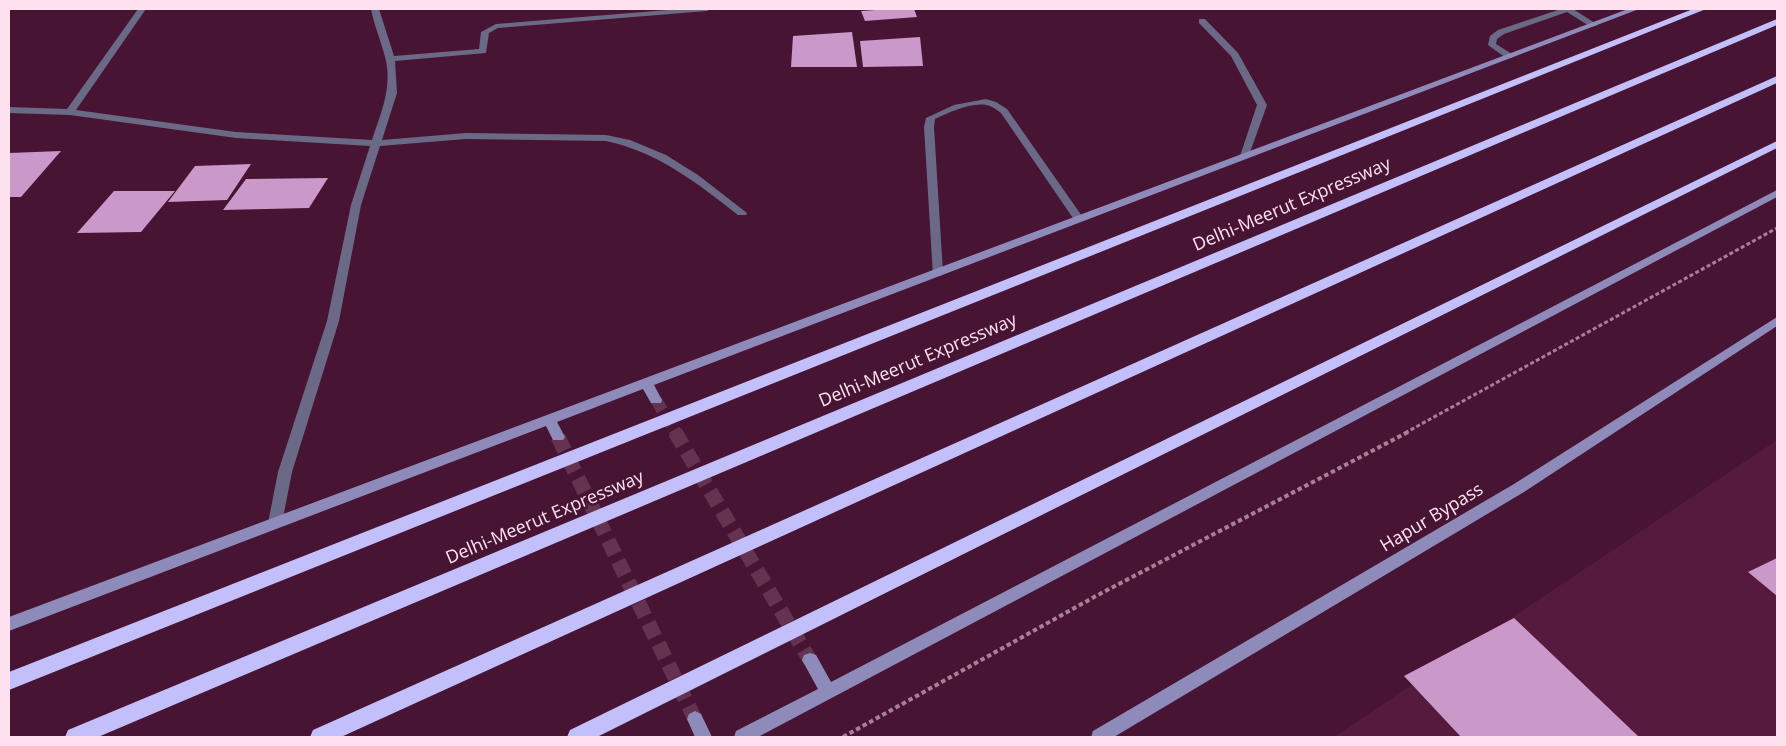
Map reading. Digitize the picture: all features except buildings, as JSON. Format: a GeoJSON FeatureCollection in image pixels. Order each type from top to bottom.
{"type":"FeatureCollection","features":[{"type":"Feature","properties":{"kind":"highway"},"geometry":{"type":"LineString","coordinates":[[9,681],[1701,9]]}},
{"type":"Feature","properties":{"kind":"highway","name":"Delhi-Meerut Expressway"},"geometry":{"type":"LineString","coordinates":[[75,737],[1777,22]]}},
{"type":"Feature","properties":{"kind":"highway"},"geometry":{"type":"LineString","coordinates":[[320,737],[1777,79]]}},
{"type":"Feature","properties":{"kind":"highway"},"geometry":{"type":"LineString","coordinates":[[577,737],[1777,144]]}},
{"type":"Feature","properties":{"kind":"street"},"geometry":{"type":"LineString","coordinates":[[70,112],[142,9]]}},
{"type":"Feature","properties":{"kind":"street"},"geometry":{"type":"LineString","coordinates":[[275,523],[285,472],[333,321],[356,204],[392,93],[394,74],[392,59],[380,31],[375,9]]}},
{"type":"Feature","properties":{"kind":"street"},"geometry":{"type":"LineString","coordinates":[[392,59],[483,51],[485,32],[496,26],[707,9]]}},
{"type":"Feature","properties":{"kind":"street"},"geometry":{"type":"LineString","coordinates":[[1509,56],[1492,45],[1493,38],[1501,32],[1568,9],[1594,24]]}},
{"type":"Feature","properties":{"kind":"street"},"geometry":{"type":"LineString","coordinates":[[9,624],[1635,9]]}},
{"type":"Feature","properties":{"kind":"street"},"geometry":{"type":"LineString","coordinates":[[1202,21],[1235,55],[1262,105],[1245,156]]}},
{"type":"Feature","properties":{"kind":"street"},"geometry":{"type":"LineString","coordinates":[[937,273],[929,127],[931,118],[938,114],[984,102],[994,104],[1004,111],[1079,219]]}},
{"type":"Feature","properties":{"kind":"street"},"geometry":{"type":"LineString","coordinates":[[9,110],[70,112],[236,135],[377,143],[466,136],[606,138],[628,141],[648,148],[676,163],[742,213]]}},
{"type":"Feature","properties":{"kind":"street"},"geometry":{"type":"LineString","coordinates":[[742,737],[1777,193]]}},
{"type":"Feature","properties":{"kind":"street","name":"Hapur Bypass"},"geometry":{"type":"LineString","coordinates":[[1099,737],[1519,488],[1777,321]]}},
{"type":"Feature","properties":{"kind":"street"},"geometry":{"type":"LineString","coordinates":[[646,383],[656,400]]}},
{"type":"Feature","properties":{"kind":"street"},"geometry":{"type":"LineString","coordinates":[[549,419],[558,437]]}},
{"type":"Feature","properties":{"kind":"street"},"geometry":{"type":"LineString","coordinates":[[810,660],[828,692]]}},
{"type":"Feature","properties":{"kind":"street"},"geometry":{"type":"LineString","coordinates":[[695,720],[704,737]]}},
{"type":"Feature","properties":{"kind":"path"},"geometry":{"type":"LineString","coordinates":[[843,737],[1096,596],[1449,410],[1777,228]]}},
{"type":"Feature","properties":{"kind":"shaded area"},"geometry":{"type":"Polygon","coordinates":[[[1777,440],[1777,737],[1334,737],[1777,440]]]}},
{"type":"Feature","properties":{"kind":"tunnel"},"geometry":{"type":"LineString","coordinates":[[656,400],[676,433]]}},
{"type":"Feature","properties":{"kind":"tunnel"},"geometry":{"type":"LineString","coordinates":[[675,432],[810,660]]}},
{"type":"Feature","properties":{"kind":"tunnel"},"geometry":{"type":"LineString","coordinates":[[558,437],[695,719]]}}]}
